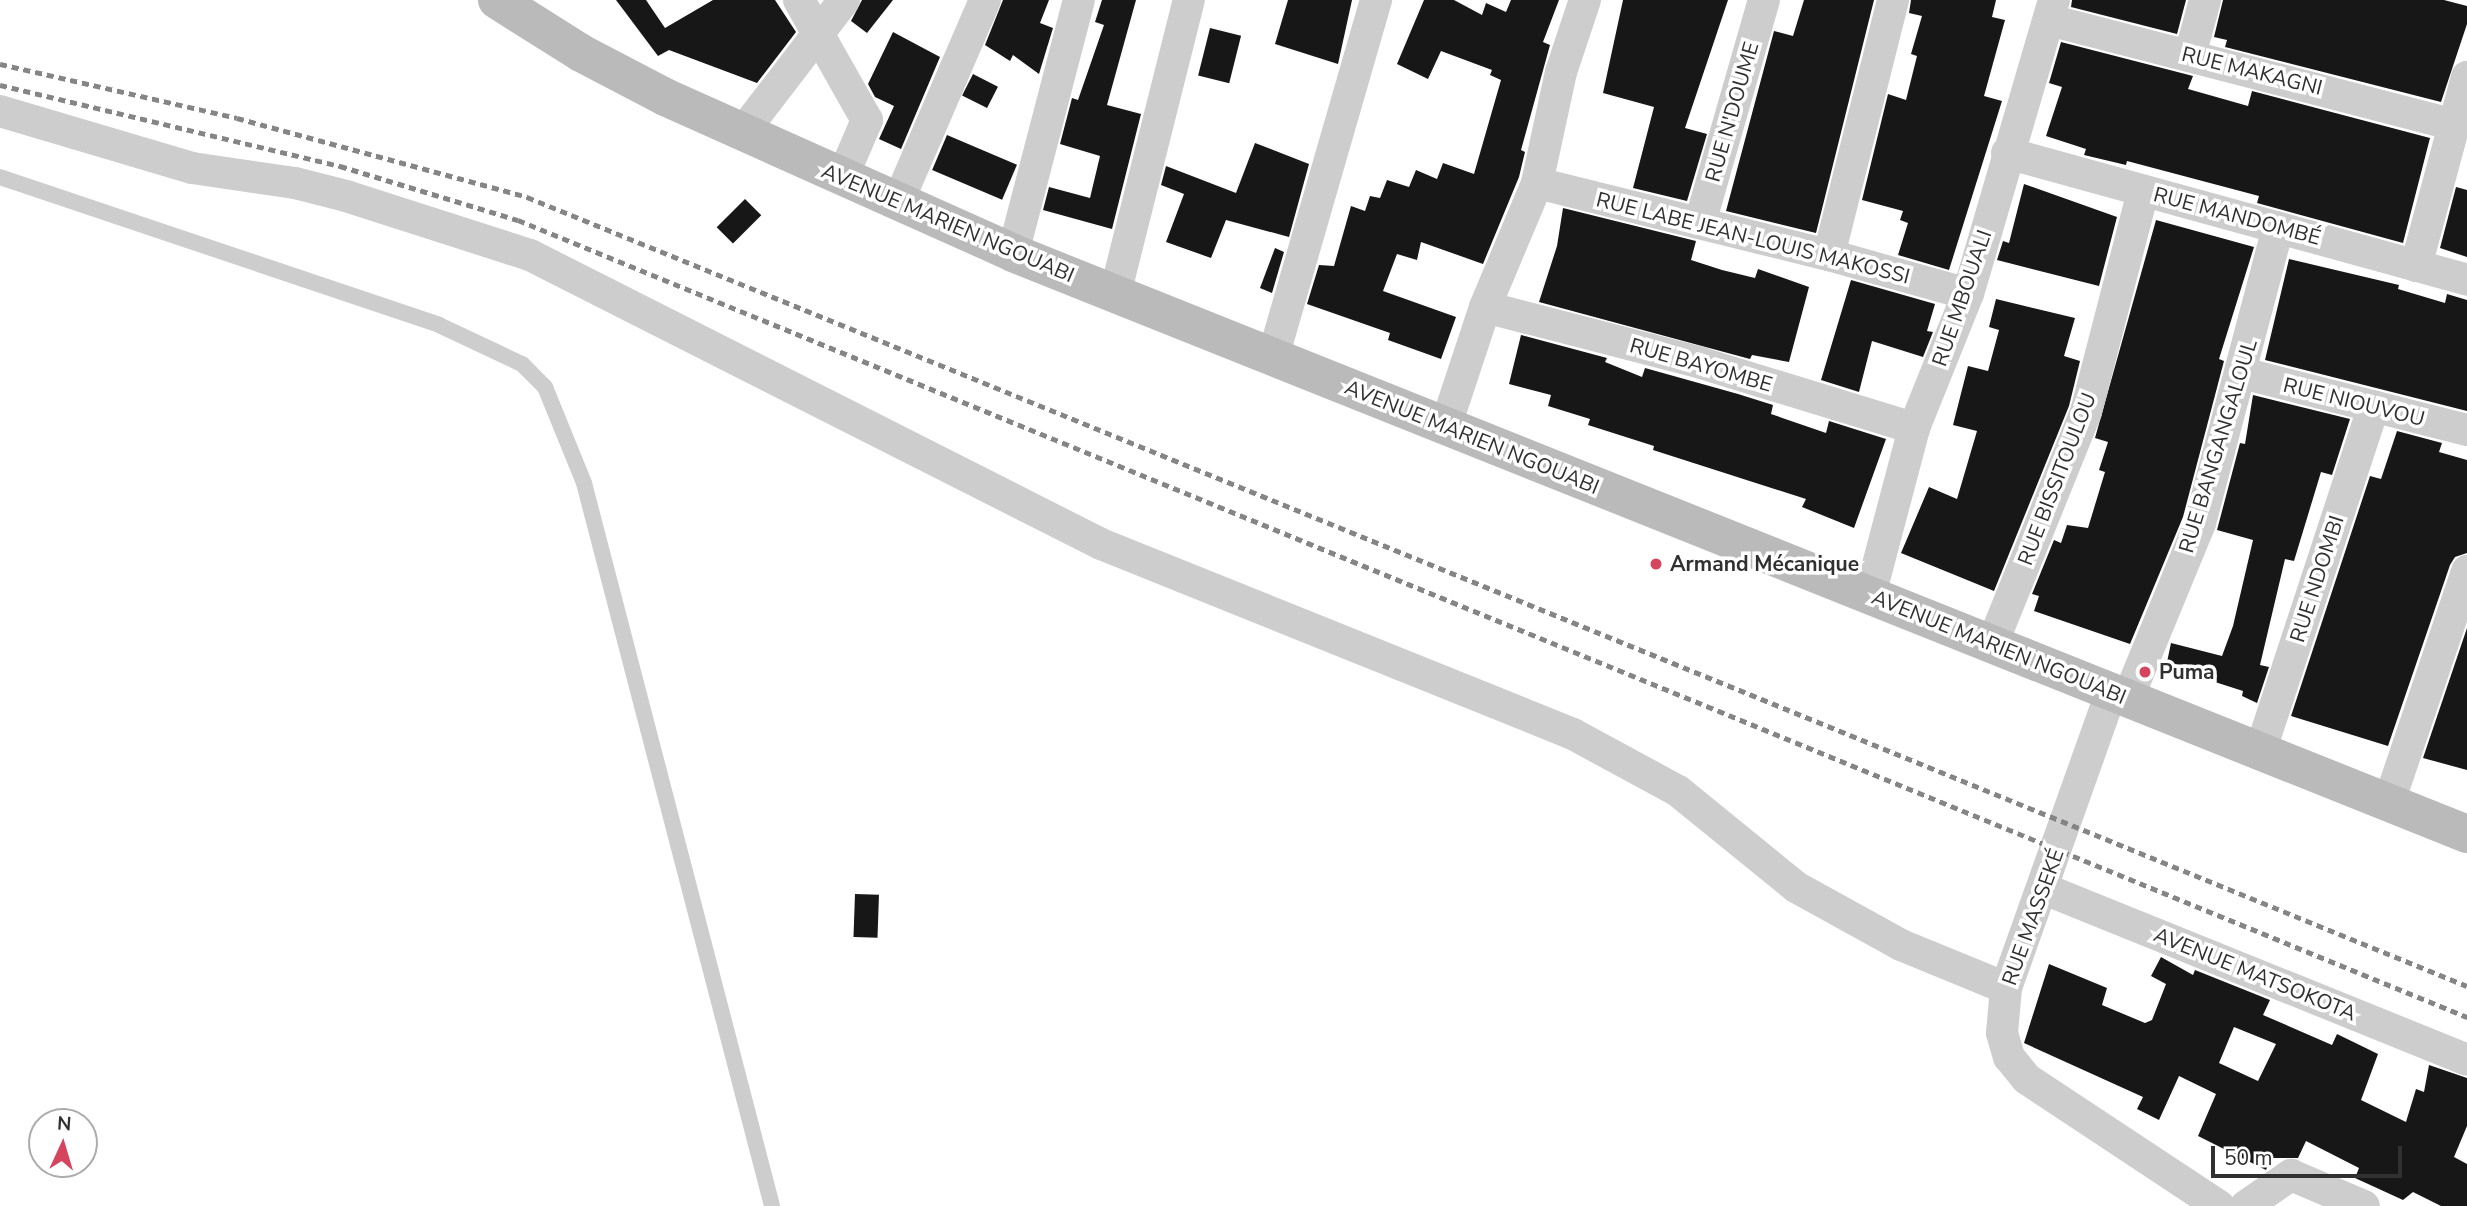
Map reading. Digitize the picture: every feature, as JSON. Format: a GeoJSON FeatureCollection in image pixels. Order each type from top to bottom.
{"type":"FeatureCollection","features":[{"type":"Feature","properties":{"kind":"street"},"geometry":{"type":"LineString","coordinates":[[799,0],[820,31],[867,120],[842,178]]}},
{"type":"Feature","properties":{"kind":"street"},"geometry":{"type":"LineString","coordinates":[[743,133],[844,0]]}},
{"type":"Feature","properties":{"kind":"street"},"geometry":{"type":"LineString","coordinates":[[898,202],[985,0]]}},
{"type":"Feature","properties":{"kind":"street"},"geometry":{"type":"LineString","coordinates":[[1013,253],[1079,0]]}},
{"type":"Feature","properties":{"kind":"street"},"geometry":{"type":"LineString","coordinates":[[1115,294],[1189,0]]}},
{"type":"Feature","properties":{"kind":"street"},"geometry":{"type":"LineString","coordinates":[[1273,357],[1376,0]]}},
{"type":"Feature","properties":{"kind":"street"},"geometry":{"type":"LineString","coordinates":[[1445,428],[1485,307],[1536,183],[1561,72],[1585,0]]}},
{"type":"Feature","properties":{"kind":"street","name":"RUE N'DOUME"},"geometry":{"type":"LineString","coordinates":[[1700,223],[1764,0]]}},
{"type":"Feature","properties":{"kind":"street"},"geometry":{"type":"LineString","coordinates":[[1829,254],[1894,0]]}},
{"type":"Feature","properties":{"kind":"street"},"geometry":{"type":"LineString","coordinates":[[2190,55],[2205,0]]}},
{"type":"Feature","properties":{"kind":"street","name":"AVENUE MARIEN NGOUABI"},"geometry":{"type":"LineString","coordinates":[[516,5],[580,53],[743,133],[1013,253],[1445,428],[1993,642],[2119,696],[2467,834]]}},
{"type":"Feature","properties":{"kind":"street","name":"RUE MAKAGNI"},"geometry":{"type":"LineString","coordinates":[[2051,10],[2190,55],[2455,125]]}},
{"type":"Feature","properties":{"kind":"street","name":"RUE MBOUALI"},"geometry":{"type":"LineString","coordinates":[[1870,594],[1914,428],[1968,294],[2007,153],[2051,10]]}},
{"type":"Feature","properties":{"kind":"street"},"geometry":{"type":"LineString","coordinates":[[2416,266],[2467,77]]}},
{"type":"Feature","properties":{"kind":"street"},"geometry":{"type":"LineString","coordinates":[[0,111],[192,168],[295,183],[346,196],[530,255],[1101,544],[1573,734],[1678,791],[1796,887],[1901,945],[2006,988]]}},
{"type":"Feature","properties":{"kind":"street","name":"RUE MANDOMBÉ"},"geometry":{"type":"LineString","coordinates":[[2007,153],[2467,280]]}},
{"type":"Feature","properties":{"kind":"street","name":"RUE LABE JEAN-LOUIS MAKOSSI"},"geometry":{"type":"LineString","coordinates":[[1536,183],[1829,254],[1968,294]]}},
{"type":"Feature","properties":{"kind":"street","name":"RUE BISSITOULOU"},"geometry":{"type":"LineString","coordinates":[[1993,642],[2086,412],[2143,191]]}},
{"type":"Feature","properties":{"kind":"street","name":"RUE BANGANGALOUL"},"geometry":{"type":"LineString","coordinates":[[2119,696],[2200,523],[2242,373],[2278,228]]}},
{"type":"Feature","properties":{"kind":"street","name":"RUE BAYOMBE"},"geometry":{"type":"LineString","coordinates":[[1485,307],[1701,363],[1914,428]]}},
{"type":"Feature","properties":{"kind":"street","name":"RUE NIOUVOU"},"geometry":{"type":"LineString","coordinates":[[2242,373],[2467,430]]}},
{"type":"Feature","properties":{"kind":"street","name":"RUE NDOMBI"},"geometry":{"type":"LineString","coordinates":[[2260,752],[2374,406]]}},
{"type":"Feature","properties":{"kind":"street"},"geometry":{"type":"LineString","coordinates":[[2389,802],[2467,571]]}},
{"type":"Feature","properties":{"kind":"street","name":"RUE MASSEKÉ"},"geometry":{"type":"LineString","coordinates":[[2119,696],[2042,888],[2006,988],[2002,1033],[2008,1057],[2026,1079],[2219,1206]]}},
{"type":"Feature","properties":{"kind":"street","name":"AVENUE MATSOKOTA"},"geometry":{"type":"LineString","coordinates":[[2042,888],[2467,1060]]}},
{"type":"Feature","properties":{"kind":"street"},"geometry":{"type":"LineString","coordinates":[[2246,1206],[2291,1175],[2364,1206]]}},
{"type":"Feature","properties":{"kind":"lane"},"geometry":{"type":"LineString","coordinates":[[0,177],[439,326],[522,364],[545,387],[584,483],[772,1206]]}},
{"type":"Feature","properties":{"kind":"building"},"geometry":{"type":"Polygon","coordinates":[[[616,0],[646,0],[665,28],[713,0],[775,0],[796,32],[757,83],[669,50],[658,56],[616,0]]]}},
{"type":"Feature","properties":{"kind":"building"},"geometry":{"type":"Polygon","coordinates":[[[862,0],[893,0],[867,33],[851,21],[862,0]]]}},
{"type":"Feature","properties":{"kind":"building"},"geometry":{"type":"Polygon","coordinates":[[[1003,0],[1049,0],[1040,23],[1053,28],[1039,74],[1013,55],[1010,61],[985,45],[1003,0]]]}},
{"type":"Feature","properties":{"kind":"building"},"geometry":{"type":"Polygon","coordinates":[[[1102,0],[1136,0],[1107,105],[1141,114],[1112,229],[1043,210],[1049,187],[1090,198],[1100,156],[1060,144],[1072,98],[1078,100],[1104,25],[1095,22],[1102,0]]]}},
{"type":"Feature","properties":{"kind":"building"},"geometry":{"type":"Polygon","coordinates":[[[1288,0],[1352,0],[1338,64],[1275,44],[1288,0]]]}},
{"type":"Feature","properties":{"kind":"building"},"geometry":{"type":"Polygon","coordinates":[[[1424,0],[1454,0],[1482,15],[1486,3],[1506,12],[1511,0],[1559,0],[1543,42],[1550,45],[1521,150],[1525,152],[1519,177],[1483,264],[1421,242],[1417,260],[1397,254],[1383,291],[1456,317],[1441,359],[1388,340],[1390,333],[1307,304],[1319,265],[1334,266],[1351,206],[1365,211],[1370,196],[1380,198],[1387,180],[1409,187],[1416,170],[1437,179],[1443,163],[1474,174],[1501,80],[1490,75],[1492,70],[1441,51],[1428,79],[1397,64],[1424,0]]]}},
{"type":"Feature","properties":{"kind":"building"},"geometry":{"type":"Polygon","coordinates":[[[1623,0],[1728,0],[1685,128],[1707,134],[1687,201],[1633,188],[1654,107],[1603,93],[1623,0]]]}},
{"type":"Feature","properties":{"kind":"building"},"geometry":{"type":"Polygon","coordinates":[[[1804,0],[1874,0],[1816,233],[1726,211],[1774,31],[1793,36],[1804,0]]]}},
{"type":"Feature","properties":{"kind":"building"},"geometry":{"type":"Polygon","coordinates":[[[1911,0],[1996,0],[1992,17],[2005,20],[1984,96],[2002,101],[1949,270],[1898,255],[1908,223],[1900,220],[1903,211],[1862,200],[1888,94],[1906,100],[1917,56],[1911,54],[1922,16],[1909,13],[1911,0]]]}},
{"type":"Feature","properties":{"kind":"building"},"geometry":{"type":"Polygon","coordinates":[[[2072,0],[2186,0],[2177,34],[2071,7],[2072,0]]]}},
{"type":"Feature","properties":{"kind":"building"},"geometry":{"type":"Polygon","coordinates":[[[2223,0],[2444,0],[2467,6],[2467,24],[2441,102],[2225,47],[2227,40],[2214,37],[2223,0]]]}},
{"type":"Feature","properties":{"kind":"building"},"geometry":{"type":"Polygon","coordinates":[[[1210,28],[1241,36],[1229,83],[1198,76],[1210,28]]]}},
{"type":"Feature","properties":{"kind":"building"},"geometry":{"type":"Polygon","coordinates":[[[893,32],[940,57],[901,149],[879,139],[894,106],[875,97],[868,84],[893,32]]]}},
{"type":"Feature","properties":{"kind":"building"},"geometry":{"type":"Polygon","coordinates":[[[2061,42],[2193,76],[2188,89],[2248,106],[2252,91],[2430,138],[2403,243],[2257,203],[2259,196],[2127,161],[2126,165],[2084,155],[2086,149],[2046,136],[2062,87],[2049,83],[2061,42]]]}},
{"type":"Feature","properties":{"kind":"building"},"geometry":{"type":"Polygon","coordinates":[[[973,74],[998,87],[987,108],[962,95],[973,74]]]}},
{"type":"Feature","properties":{"kind":"building"},"geometry":{"type":"Polygon","coordinates":[[[947,135],[1017,165],[1002,200],[932,170],[947,135]]]}},
{"type":"Feature","properties":{"kind":"building"},"geometry":{"type":"Polygon","coordinates":[[[1255,143],[1309,164],[1289,237],[1226,220],[1211,258],[1166,242],[1184,194],[1161,185],[1166,166],[1236,193],[1255,143]]]}},
{"type":"Feature","properties":{"kind":"building"},"geometry":{"type":"Polygon","coordinates":[[[2024,184],[2117,217],[2099,286],[1997,260],[2003,241],[2009,243],[2024,184]]]}},
{"type":"Feature","properties":{"kind":"building"},"geometry":{"type":"Polygon","coordinates":[[[2456,187],[2467,190],[2467,257],[2440,248],[2456,187]]]}},
{"type":"Feature","properties":{"kind":"building"},"geometry":{"type":"Polygon","coordinates":[[[745,199],[761,215],[733,244],[717,227],[745,199]]]}},
{"type":"Feature","properties":{"kind":"building"},"geometry":{"type":"Polygon","coordinates":[[[1563,208],[1696,241],[1691,260],[1722,270],[1755,278],[1758,269],[1809,287],[1789,362],[1752,355],[1750,359],[1539,302],[1557,246],[1563,208]]]}},
{"type":"Feature","properties":{"kind":"building"},"geometry":{"type":"Polygon","coordinates":[[[2156,220],[2254,247],[2219,359],[2224,361],[2183,517],[2130,644],[2034,611],[2039,596],[2032,594],[2054,540],[2061,543],[2067,525],[2088,528],[2105,472],[2099,470],[2108,442],[2095,438],[2156,220]]]}},
{"type":"Feature","properties":{"kind":"building"},"geometry":{"type":"Polygon","coordinates":[[[1275,248],[1284,252],[1272,293],[1260,288],[1275,248]]]}},
{"type":"Feature","properties":{"kind":"building"},"geometry":{"type":"Polygon","coordinates":[[[2289,259],[2399,285],[2398,289],[2445,303],[2447,294],[2467,300],[2467,411],[2265,360],[2289,259]]]}},
{"type":"Feature","properties":{"kind":"building"},"geometry":{"type":"Polygon","coordinates":[[[1851,280],[1935,304],[1927,331],[1933,332],[1923,357],[1872,341],[1859,392],[1821,380],[1851,280]]]}},
{"type":"Feature","properties":{"kind":"building"},"geometry":{"type":"Polygon","coordinates":[[[1996,299],[2075,318],[2064,356],[2080,361],[2069,406],[1994,591],[1901,553],[1929,487],[1957,499],[1977,431],[1953,425],[1968,366],[1988,371],[1999,330],[1989,327],[1996,299]]]}},
{"type":"Feature","properties":{"kind":"building"},"geometry":{"type":"Polygon","coordinates":[[[1521,335],[1607,358],[1605,362],[1642,377],[1645,368],[1773,405],[1771,414],[1826,433],[1829,421],[1886,439],[1854,528],[1802,507],[1806,499],[1653,450],[1654,446],[1588,425],[1590,419],[1548,406],[1551,395],[1509,384],[1521,335]]]}},
{"type":"Feature","properties":{"kind":"building"},"geometry":{"type":"Polygon","coordinates":[[[2253,395],[2350,419],[2332,475],[2321,472],[2294,561],[2285,559],[2260,665],[2269,667],[2257,703],[2242,696],[2243,691],[2215,682],[2217,675],[2167,662],[2171,643],[2222,656],[2233,626],[2253,540],[2217,530],[2240,443],[2245,444],[2253,395]]]}},
{"type":"Feature","properties":{"kind":"building"},"geometry":{"type":"Polygon","coordinates":[[[2397,431],[2442,443],[2439,452],[2467,460],[2467,553],[2455,557],[2450,565],[2388,746],[2291,716],[2370,476],[2381,479],[2397,431]]]}},
{"type":"Feature","properties":{"kind":"building"},"geometry":{"type":"Polygon","coordinates":[[[2467,628],[2467,770],[2423,758],[2467,628]]]}},
{"type":"Feature","properties":{"kind":"building"},"geometry":{"type":"Polygon","coordinates":[[[855,894],[879,895],[877,938],[853,937],[855,894]]]}},
{"type":"Feature","properties":{"kind":"building"},"geometry":{"type":"Polygon","coordinates":[[[2161,957],[2193,975],[2195,970],[2270,1000],[2263,1015],[2332,1045],[2337,1034],[2378,1054],[2361,1100],[2406,1122],[2416,1089],[2424,1092],[2429,1065],[2467,1078],[2467,1126],[2454,1157],[2467,1164],[2467,1206],[2441,1206],[2413,1192],[2403,1200],[2355,1178],[2359,1168],[2306,1141],[2298,1158],[2271,1158],[2266,1170],[2198,1136],[2216,1094],[2179,1076],[2159,1120],[2137,1109],[2143,1097],[2024,1043],[2049,964],[2107,988],[2102,1005],[2145,1023],[2152,1020],[2166,984],[2151,976],[2161,957]],[[2234,1027],[2219,1063],[2258,1081],[2276,1044],[2234,1027]]]}},
{"type":"Feature","properties":{"kind":"railway"},"geometry":{"type":"LineString","coordinates":[[0,64],[237,118],[527,197],[2467,986]]}},
{"type":"Feature","properties":{"kind":"railway"},"geometry":{"type":"LineString","coordinates":[[0,85],[340,166],[518,220],[2467,1017]]}},
{"type":"Feature","properties":{"kind":"place","name":"Armand Mécanique"},"geometry":{"type":"Point","coordinates":[1656,564]}},
{"type":"Feature","properties":{"kind":"place","name":"Puma"},"geometry":{"type":"Point","coordinates":[2145,672]}}]}
